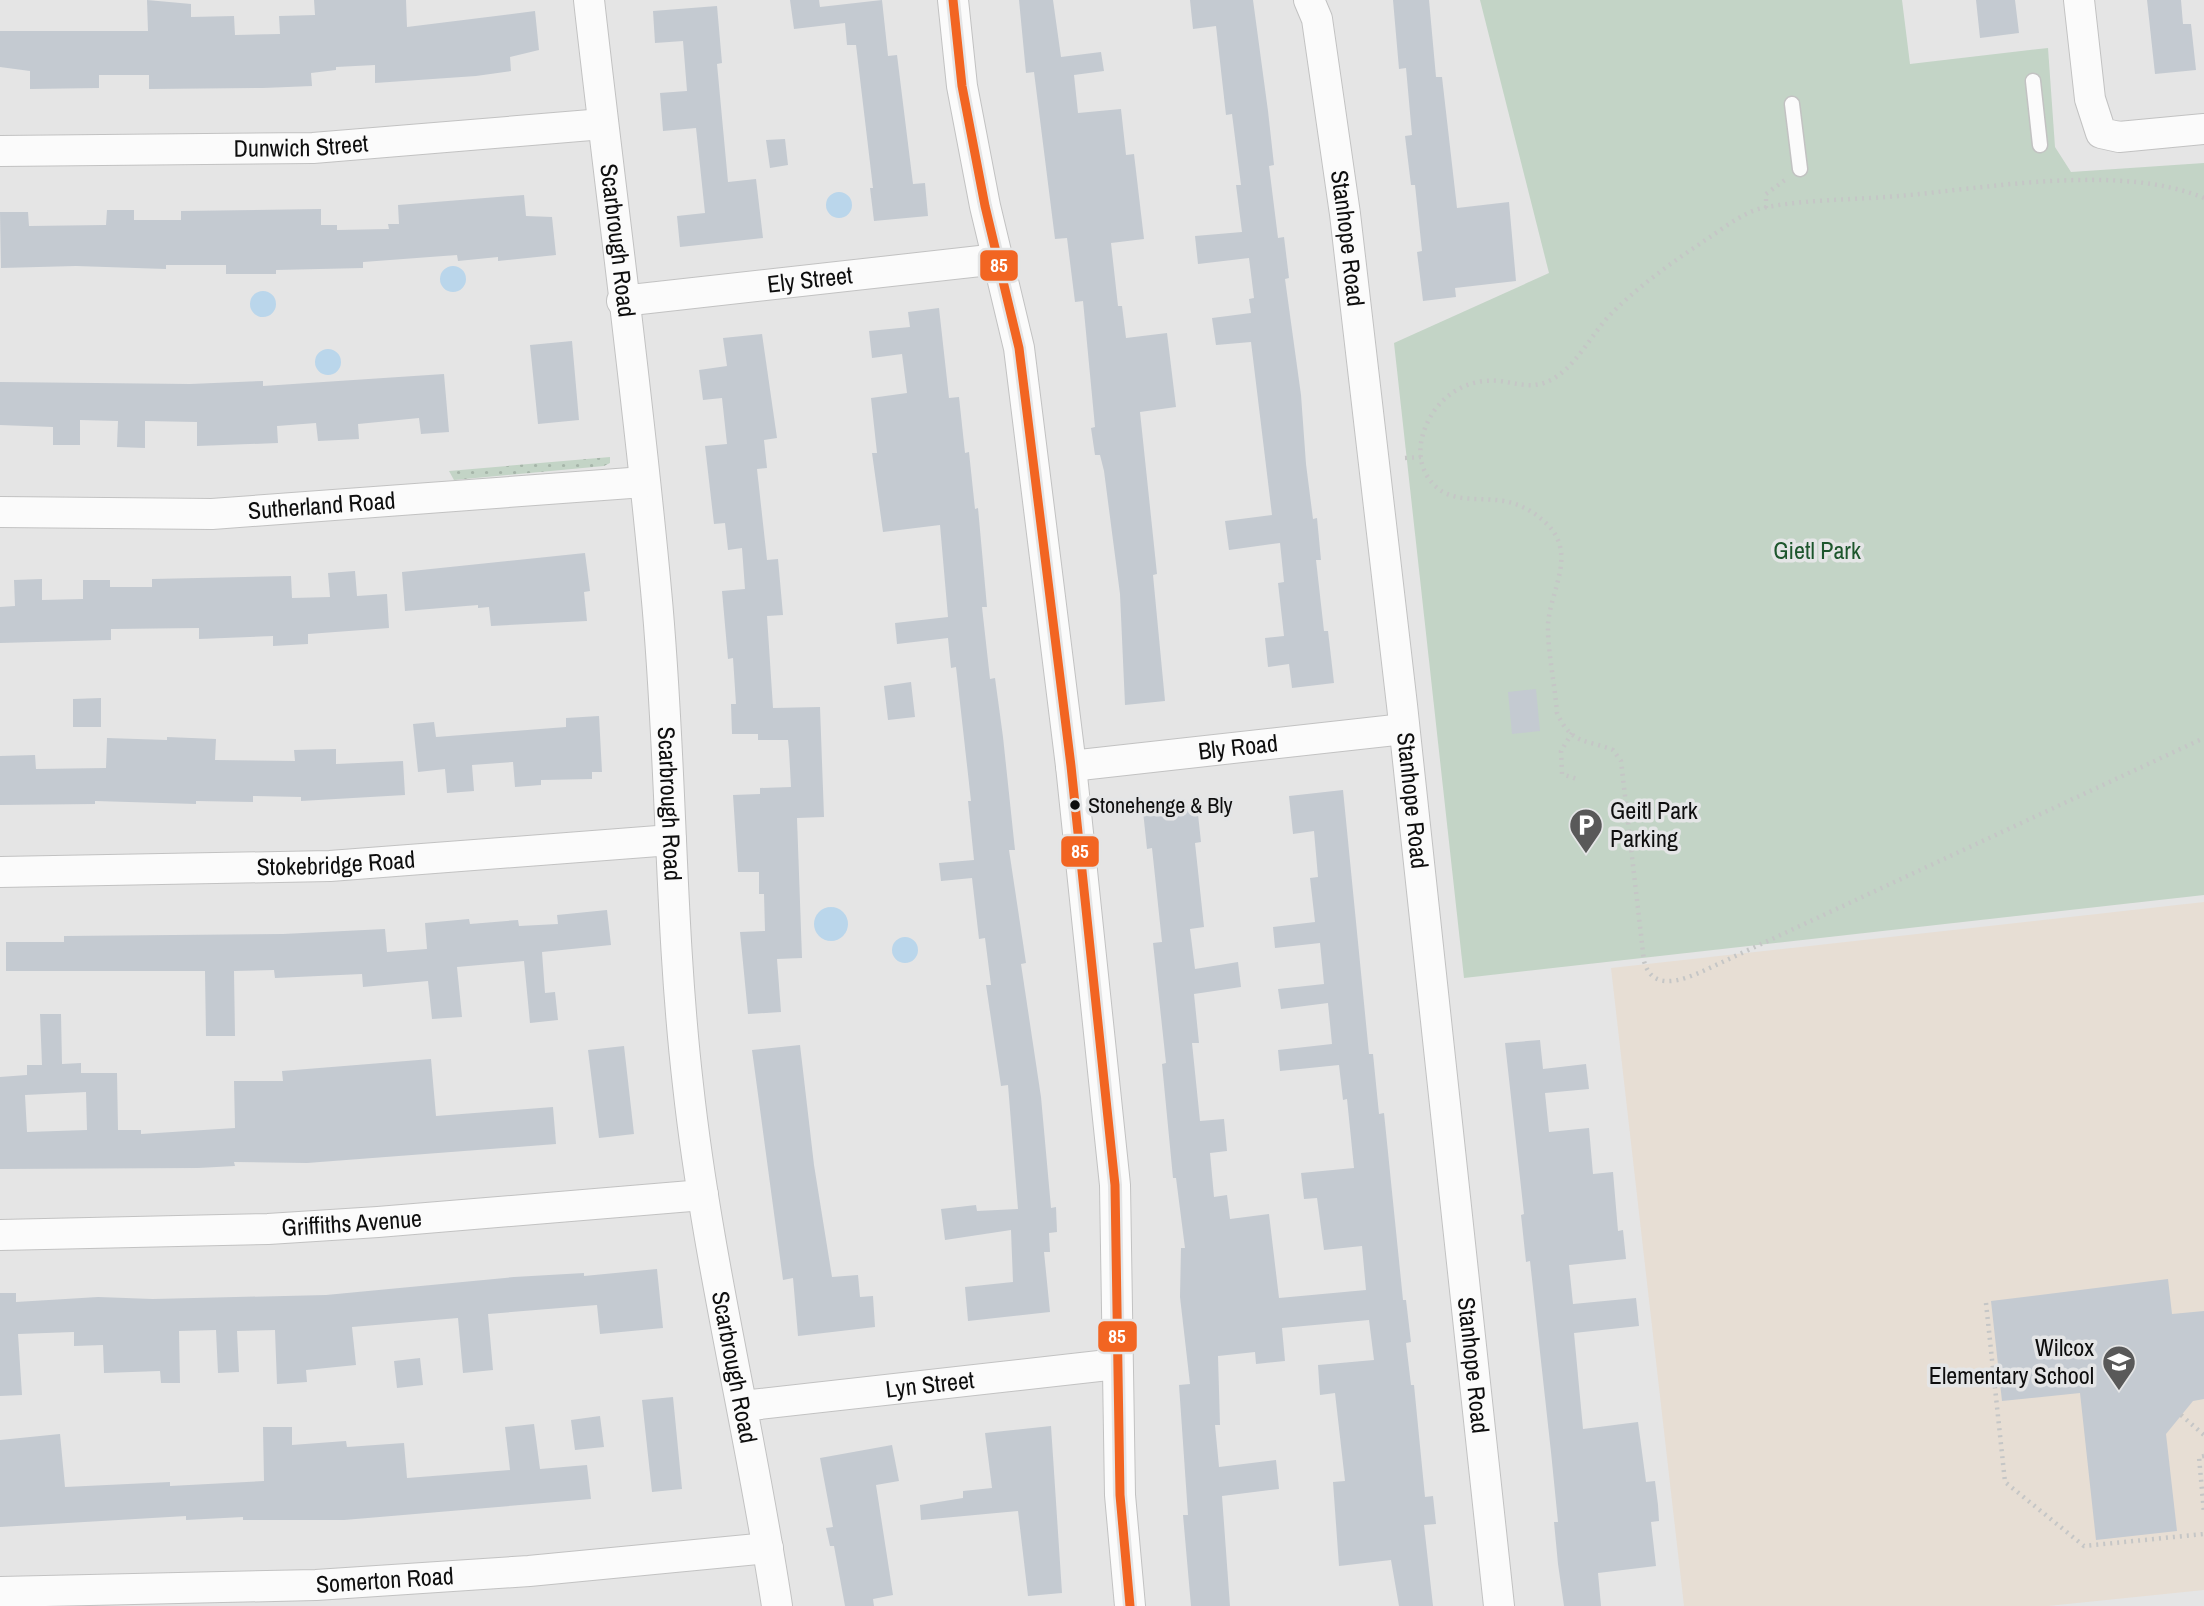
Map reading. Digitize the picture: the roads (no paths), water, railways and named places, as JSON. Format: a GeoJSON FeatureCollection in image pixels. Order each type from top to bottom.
{"type":"FeatureCollection","features":[{"type":"Feature","properties":{"kind":"street","name":"Scarbrough Road"},"geometry":{"type":"LineString","coordinates":[[589,0],[644,482],[663,676],[688,1085],[703,1195],[777,1606]]}},
{"type":"Feature","properties":{"kind":"street"},"geometry":{"type":"LineString","coordinates":[[953,0],[962,86],[1019,348],[1071,766],[1115,1185],[1120,1495],[1130,1606]]}},
{"type":"Feature","properties":{"kind":"street","name":"Stanhope Road"},"geometry":{"type":"LineString","coordinates":[[1309,0],[1317,19],[1345,214],[1499,1606]]}},
{"type":"Feature","properties":{"kind":"street"},"geometry":{"type":"LineString","coordinates":[[2078,0],[2090,99],[2101,134],[2119,137],[2204,129]]}},
{"type":"Feature","properties":{"kind":"street","name":"Dunwich Street"},"geometry":{"type":"LineString","coordinates":[[0,151],[313,148],[603,124]]}},
{"type":"Feature","properties":{"kind":"street","name":"Ely Street"},"geometry":{"type":"LineString","coordinates":[[622,301],[998,259]]}},
{"type":"Feature","properties":{"kind":"street","name":"Sutherland Road"},"geometry":{"type":"LineString","coordinates":[[0,512],[247,512],[644,482]]}},
{"type":"Feature","properties":{"kind":"street","name":"Bly Road"},"geometry":{"type":"LineString","coordinates":[[1071,766],[1404,729]]}},
{"type":"Feature","properties":{"kind":"street","name":"Stokebridge Road"},"geometry":{"type":"LineString","coordinates":[[0,872],[330,866],[671,840]]}},
{"type":"Feature","properties":{"kind":"street","name":"Griffiths Avenue"},"geometry":{"type":"LineString","coordinates":[[0,1235],[365,1223],[703,1195]]}},
{"type":"Feature","properties":{"kind":"street","name":"Lyn Street"},"geometry":{"type":"LineString","coordinates":[[741,1406],[1117,1364]]}},
{"type":"Feature","properties":{"kind":"street","name":"Somerton Road"},"geometry":{"type":"LineString","coordinates":[[0,1591],[316,1585],[529,1571],[768,1548]]}},
{"type":"Feature","properties":{"kind":"lane"},"geometry":{"type":"LineString","coordinates":[[2033,81],[2039,145]]}},
{"type":"Feature","properties":{"kind":"lane"},"geometry":{"type":"LineString","coordinates":[[1793,104],[1800,169]]}},
{"type":"Feature","properties":{"kind":"water"},"geometry":{"type":"Polygon","coordinates":[[[839,192],[848,196],[852,205],[848,214],[839,218],[830,214],[826,205],[830,196],[839,192]]]}},
{"type":"Feature","properties":{"kind":"water"},"geometry":{"type":"Polygon","coordinates":[[[453,266],[463,269],[466,279],[463,289],[453,292],[443,289],[440,279],[443,269],[453,266]]]}},
{"type":"Feature","properties":{"kind":"water"},"geometry":{"type":"Polygon","coordinates":[[[263,291],[272,295],[276,304],[272,313],[263,317],[254,313],[250,304],[254,295],[263,291]]]}},
{"type":"Feature","properties":{"kind":"water"},"geometry":{"type":"Polygon","coordinates":[[[328,349],[337,353],[341,362],[337,371],[328,375],[319,371],[315,362],[319,353],[328,349]]]}},
{"type":"Feature","properties":{"kind":"water"},"geometry":{"type":"Polygon","coordinates":[[[831,907],[843,912],[848,924],[843,936],[831,941],[819,936],[814,924],[819,912],[831,907]]]}},
{"type":"Feature","properties":{"kind":"water"},"geometry":{"type":"Polygon","coordinates":[[[905,937],[914,941],[918,950],[914,959],[905,963],[896,959],[892,950],[896,941],[905,937]]]}},
{"type":"Feature","properties":{"kind":"place","name":"Stonehenge & Bly"},"geometry":{"type":"Point","coordinates":[1075,805]}},
{"type":"Feature","properties":{"kind":"place","name":"Geitl Park Parking"},"geometry":{"type":"Point","coordinates":[1586,855]}},
{"type":"Feature","properties":{"kind":"place","name":"Wilcox Elementary School"},"geometry":{"type":"Point","coordinates":[2119,1392]}},
{"type":"Feature","properties":{"kind":"park label","name":"Gietl Park"},"geometry":{"type":"Point","coordinates":[1817,551]}}]}
